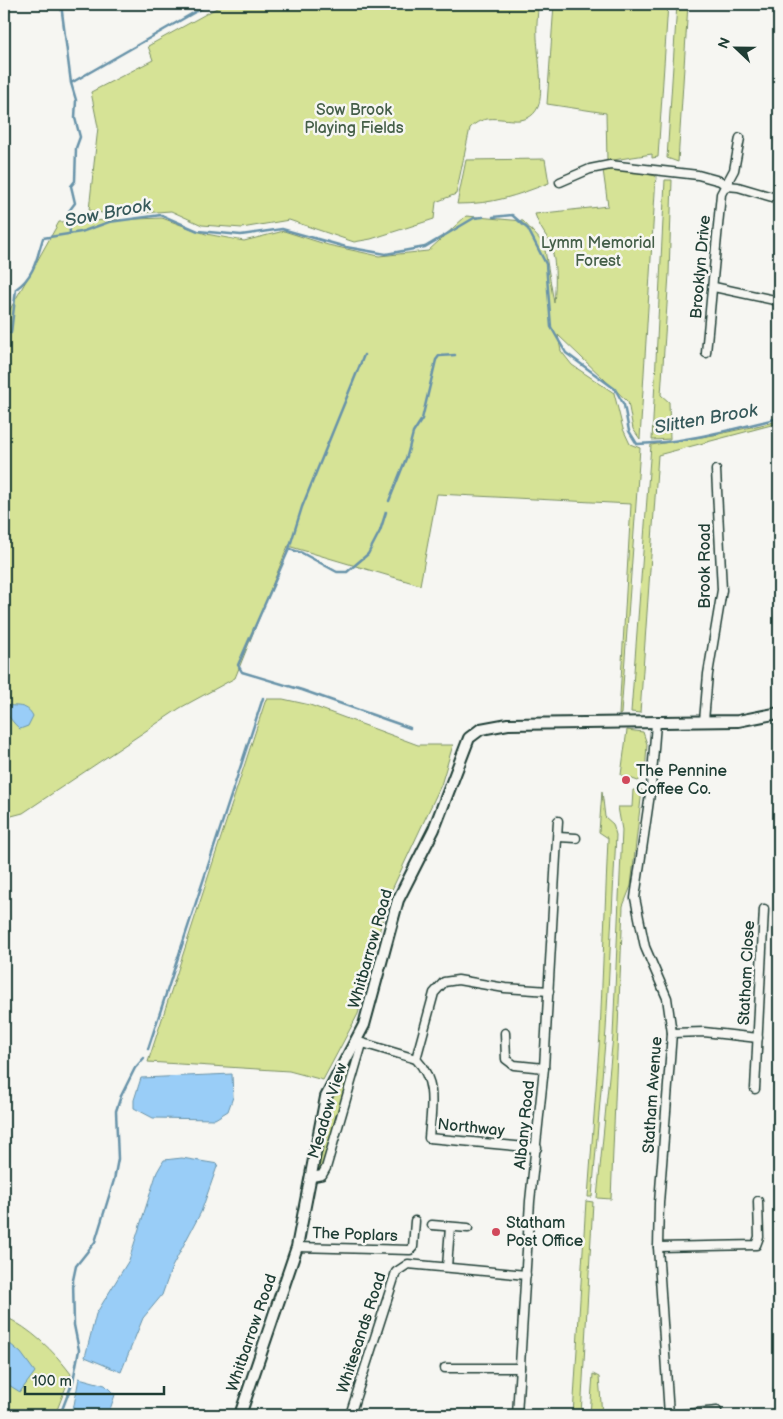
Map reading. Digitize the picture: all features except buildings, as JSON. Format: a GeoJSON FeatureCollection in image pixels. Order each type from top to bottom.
{"type":"FeatureCollection","features":[{"type":"Feature","properties":{"kind":"street","name":"Brooklyn Drive"},"geometry":{"type":"LineString","coordinates":[[706,352],[714,287],[721,194],[734,170],[740,138]]}},
{"type":"Feature","properties":{"kind":"street"},"geometry":{"type":"LineString","coordinates":[[560,182],[590,168],[610,165],[698,175],[720,181],[727,186],[738,186],[779,199]]}},
{"type":"Feature","properties":{"kind":"street"},"geometry":{"type":"LineString","coordinates":[[714,287],[779,301]]}},
{"type":"Feature","properties":{"kind":"street","name":"Brook Road"},"geometry":{"type":"LineString","coordinates":[[704,721],[708,674],[722,590],[716,470]]}},
{"type":"Feature","properties":{"kind":"street","name":"Whitbarrow Road"},"geometry":{"type":"LineString","coordinates":[[240,1415],[297,1247],[326,1097],[359,1043],[398,900],[434,829],[469,738],[481,729],[508,724],[746,721],[779,713]]}},
{"type":"Feature","properties":{"kind":"street","name":"Statham Avenue"},"geometry":{"type":"LineString","coordinates":[[656,723],[651,787],[635,898],[639,926],[667,998],[672,1033],[659,1203],[658,1247],[669,1415]]}},
{"type":"Feature","properties":{"kind":"street","name":"Albany Road"},"geometry":{"type":"LineString","coordinates":[[517,1415],[530,1200],[544,1068],[558,821]]}},
{"type":"Feature","properties":{"kind":"street"},"geometry":{"type":"LineString","coordinates":[[558,837],[576,838]]}},
{"type":"Feature","properties":{"kind":"street","name":"Statham Close"},"geometry":{"type":"LineString","coordinates":[[755,1089],[764,909]]}},
{"type":"Feature","properties":{"kind":"street"},"geometry":{"type":"LineString","coordinates":[[359,1043],[416,1059],[434,993],[444,982],[458,980],[505,988],[549,991]]}},
{"type":"Feature","properties":{"kind":"street","name":"Statham Close"},"geometry":{"type":"LineString","coordinates":[[672,1033],[704,1032],[758,1038]]}},
{"type":"Feature","properties":{"kind":"street"},"geometry":{"type":"LineString","coordinates":[[505,1033],[504,1054],[509,1063],[544,1068]]}},
{"type":"Feature","properties":{"kind":"street","name":"Meadow View"},"geometry":{"type":"LineString","coordinates":[[312,1177],[322,1175],[326,1168],[359,1043]]}},
{"type":"Feature","properties":{"kind":"street","name":"Northway"},"geometry":{"type":"LineString","coordinates":[[416,1059],[428,1076],[432,1089],[429,1138],[537,1148]]}},
{"type":"Feature","properties":{"kind":"street"},"geometry":{"type":"LineString","coordinates":[[658,1247],[756,1247],[759,1237],[758,1200]]}},
{"type":"Feature","properties":{"kind":"street","name":"The Poplars"},"geometry":{"type":"LineString","coordinates":[[297,1247],[410,1250],[414,1247],[415,1221]]}},
{"type":"Feature","properties":{"kind":"street"},"geometry":{"type":"LineString","coordinates":[[432,1225],[468,1228]]}},
{"type":"Feature","properties":{"kind":"street"},"geometry":{"type":"LineString","coordinates":[[447,1268],[450,1226]]}},
{"type":"Feature","properties":{"kind":"street","name":"Whitesands Road"},"geometry":{"type":"LineString","coordinates":[[350,1415],[396,1272],[408,1264],[526,1275]]}},
{"type":"Feature","properties":{"kind":"street"},"geometry":{"type":"LineString","coordinates":[[445,1368],[520,1368]]}},
{"type":"Feature","properties":{"kind":"street"},"geometry":{"type":"LineString","coordinates":[[676,1415],[718,1411]]}},
{"type":"Feature","properties":{"kind":"green space","name":"Sow Brook Playing Fields"},"geometry":{"type":"Polygon","coordinates":[[[224,4],[538,4],[537,34],[541,83],[540,101],[533,114],[524,119],[485,119],[470,128],[456,194],[436,202],[434,219],[371,239],[354,242],[289,220],[242,228],[202,225],[171,211],[111,215],[89,210],[98,127],[91,92],[153,60],[148,46],[224,4]]]}},
{"type":"Feature","properties":{"kind":"green space"},"geometry":{"type":"Polygon","coordinates":[[[554,4],[668,4],[658,157],[652,158],[652,154],[607,161],[606,113],[547,104],[554,4]]]}},
{"type":"Feature","properties":{"kind":"green space"},"geometry":{"type":"Polygon","coordinates":[[[677,4],[688,4],[678,162],[667,158],[677,4]]]}},
{"type":"Feature","properties":{"kind":"green space"},"geometry":{"type":"Polygon","coordinates":[[[545,159],[549,183],[504,198],[482,203],[457,204],[466,160],[545,159]]]}},
{"type":"Feature","properties":{"kind":"green space","name":"Lymm Memorial Forest"},"geometry":{"type":"Polygon","coordinates":[[[614,168],[656,176],[640,439],[633,429],[628,402],[558,335],[561,351],[572,365],[614,393],[623,429],[630,444],[640,448],[621,714],[619,715],[631,504],[437,494],[420,585],[288,546],[235,678],[180,708],[23,813],[4,818],[4,320],[59,222],[162,218],[206,234],[244,241],[284,231],[328,245],[379,256],[428,251],[466,216],[523,221],[544,244],[554,303],[553,254],[548,239],[535,214],[608,206],[603,170],[614,168]]]}},
{"type":"Feature","properties":{"kind":"green space"},"geometry":{"type":"Polygon","coordinates":[[[665,180],[672,180],[669,274],[661,395],[669,402],[670,439],[652,440],[665,180]]]}},
{"type":"Feature","properties":{"kind":"green space"},"geometry":{"type":"Polygon","coordinates":[[[779,421],[779,423],[658,455],[640,713],[631,712],[651,445],[714,435],[779,421]]]}},
{"type":"Feature","properties":{"kind":"green space"},"geometry":{"type":"Polygon","coordinates":[[[266,699],[283,699],[310,705],[418,745],[453,745],[441,785],[388,898],[358,1014],[323,1080],[289,1071],[148,1062],[266,699]]]}},
{"type":"Feature","properties":{"kind":"green space"},"geometry":{"type":"Polygon","coordinates":[[[627,730],[643,732],[647,744],[645,775],[638,781],[621,775],[627,730]]]}},
{"type":"Feature","properties":{"kind":"green space"},"geometry":{"type":"Polygon","coordinates":[[[633,790],[642,790],[631,886],[623,906],[611,1199],[597,1198],[613,1036],[622,830],[618,807],[632,807],[633,790]]]}},
{"type":"Feature","properties":{"kind":"green space"},"geometry":{"type":"Polygon","coordinates":[[[602,791],[605,817],[613,824],[616,835],[606,1030],[592,1197],[588,1197],[600,1034],[608,838],[599,832],[602,791]]]}},
{"type":"Feature","properties":{"kind":"green space"},"geometry":{"type":"Polygon","coordinates":[[[356,1041],[362,1044],[326,1168],[312,1177],[321,1118],[356,1041]]]}},
{"type":"Feature","properties":{"kind":"green space"},"geometry":{"type":"Polygon","coordinates":[[[586,1201],[593,1202],[581,1415],[573,1415],[586,1201]]]}},
{"type":"Feature","properties":{"kind":"green space"},"geometry":{"type":"Polygon","coordinates":[[[4,1316],[23,1327],[41,1341],[71,1374],[55,1415],[4,1415],[4,1316]]]}},
{"type":"Feature","properties":{"kind":"green space"},"geometry":{"type":"Polygon","coordinates":[[[593,1374],[599,1377],[602,1415],[590,1415],[593,1374]]]}},
{"type":"Feature","properties":{"kind":"water"},"geometry":{"type":"Polygon","coordinates":[[[4,705],[20,706],[27,709],[33,716],[28,726],[20,729],[7,714],[4,705]]]}},
{"type":"Feature","properties":{"kind":"water"},"geometry":{"type":"Polygon","coordinates":[[[232,1074],[233,1097],[228,1111],[215,1119],[153,1118],[134,1108],[134,1100],[141,1078],[232,1074]]]}},
{"type":"Feature","properties":{"kind":"water"},"geometry":{"type":"Polygon","coordinates":[[[182,1158],[218,1164],[201,1212],[172,1267],[162,1295],[143,1318],[121,1372],[85,1357],[96,1314],[129,1260],[157,1172],[164,1160],[182,1158]]]}},
{"type":"Feature","properties":{"kind":"water"},"geometry":{"type":"Polygon","coordinates":[[[4,1339],[21,1353],[35,1372],[20,1392],[4,1382],[4,1339]]]}},
{"type":"Feature","properties":{"kind":"water"},"geometry":{"type":"Polygon","coordinates":[[[79,1378],[105,1385],[115,1395],[108,1415],[68,1415],[74,1405],[79,1378]]]}},
{"type":"Feature","properties":{"kind":"waterway"},"geometry":{"type":"LineString","coordinates":[[61,4],[71,83],[76,100],[75,118],[80,137],[76,148],[75,181],[71,186],[75,203],[69,211]]}},
{"type":"Feature","properties":{"kind":"waterway"},"geometry":{"type":"LineString","coordinates":[[71,83],[209,4]]}},
{"type":"Feature","properties":{"kind":"waterway","name":"Sow Brook"},"geometry":{"type":"LineString","coordinates":[[4,332],[11,333],[16,289],[31,273],[43,238],[81,232],[109,222],[161,215],[198,231],[241,235],[282,229],[346,247],[386,254],[425,247],[474,218],[483,217]]}},
{"type":"Feature","properties":{"kind":"waterway","name":"Sow Brook"},"geometry":{"type":"LineString","coordinates":[[493,217],[512,215],[528,229],[546,264],[551,327],[566,353],[615,389],[624,405],[629,431],[637,444],[691,438],[779,418]]}},
{"type":"Feature","properties":{"kind":"waterway"},"geometry":{"type":"LineString","coordinates":[[69,219],[70,234]]}},
{"type":"Feature","properties":{"kind":"waterway"},"geometry":{"type":"LineString","coordinates":[[364,355],[302,507],[289,549],[238,665],[242,672],[302,690],[410,728]]}},
{"type":"Feature","properties":{"kind":"waterway"},"geometry":{"type":"LineString","coordinates":[[389,501],[407,456],[413,433],[422,419],[436,360],[439,356],[455,355]]}},
{"type":"Feature","properties":{"kind":"waterway"},"geometry":{"type":"LineString","coordinates":[[289,549],[302,553],[337,572],[347,572],[368,554],[380,531],[386,512]]}},
{"type":"Feature","properties":{"kind":"waterway"},"geometry":{"type":"LineString","coordinates":[[148,1049],[263,698]]}},
{"type":"Feature","properties":{"kind":"waterway"},"geometry":{"type":"LineString","coordinates":[[60,1415],[73,1381],[79,1350],[74,1325],[73,1280],[76,1266],[95,1242],[114,1180],[118,1159],[116,1111],[135,1068],[144,1058]]}},
{"type":"Feature","properties":{"kind":"place","name":"The Pennine Coffee Co."},"geometry":{"type":"Point","coordinates":[626,780]}},
{"type":"Feature","properties":{"kind":"place","name":"Statham Post Office"},"geometry":{"type":"Point","coordinates":[496,1232]}},
{"type":"Feature","properties":{"kind":"water label","name":"Slitten Brook"},"geometry":{"type":"Point","coordinates":[706,419]}}]}
